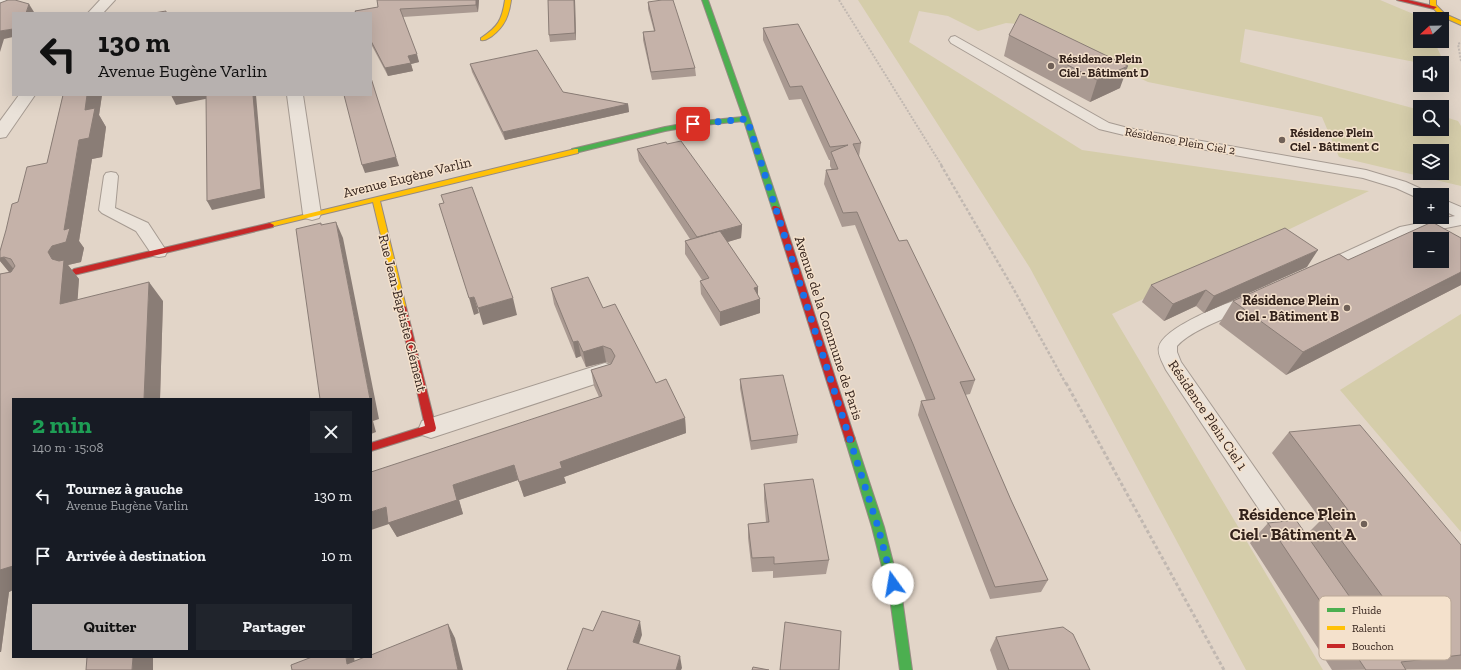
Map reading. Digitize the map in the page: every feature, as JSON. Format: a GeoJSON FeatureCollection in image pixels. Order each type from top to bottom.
{"type":"FeatureCollection","features":[{"type":"Feature","properties":{"kind":"street"},"geometry":{"type":"LineString","coordinates":[[96,12],[108,0]]}},
{"type":"Feature","properties":{"kind":"street"},"geometry":{"type":"LineString","coordinates":[[483,39],[504,24],[506,20],[508,0]]}},
{"type":"Feature","properties":{"kind":"street","name":"Avenue de la Commune de Paris"},"geometry":{"type":"LineString","coordinates":[[705,0],[747,119],[878,527],[896,598],[906,670]]}},
{"type":"Feature","properties":{"kind":"street"},"geometry":{"type":"LineString","coordinates":[[1400,0],[1434,4],[1443,15],[1461,23]]}},
{"type":"Feature","properties":{"kind":"street"},"geometry":{"type":"LineString","coordinates":[[0,133],[26,96]]}},
{"type":"Feature","properties":{"kind":"street"},"geometry":{"type":"LineString","coordinates":[[295,96],[312,214]]}},
{"type":"Feature","properties":{"kind":"street","name":"Avenue Eugène Varlin"},"geometry":{"type":"LineString","coordinates":[[74,272],[665,128],[747,119]]}},
{"type":"Feature","properties":{"kind":"street","name":"Rue Jean-Baptiste Clément"},"geometry":{"type":"LineString","coordinates":[[376,199],[431,428]]}},
{"type":"Feature","properties":{"kind":"street"},"geometry":{"type":"LineString","coordinates":[[372,447],[605,372]]}},
{"type":"Feature","properties":{"kind":"lane","name":"Résidence Plein Ciel 2"},"geometry":{"type":"LineString","coordinates":[[955,40],[1104,126],[1128,132],[1366,174],[1395,183],[1413,191]]}},
{"type":"Feature","properties":{"kind":"lane"},"geometry":{"type":"LineString","coordinates":[[111,176],[107,210],[142,227],[159,252]]}},
{"type":"Feature","properties":{"kind":"lane"},"geometry":{"type":"LineString","coordinates":[[1449,207],[1461,213]]}},
{"type":"Feature","properties":{"kind":"lane"},"geometry":{"type":"LineString","coordinates":[[1307,276],[1406,231],[1461,220]]}},
{"type":"Feature","properties":{"kind":"lane","name":"Résidence Plein Ciel 1"},"geometry":{"type":"LineString","coordinates":[[1264,295],[1186,330],[1173,339],[1167,349],[1173,365],[1301,553]]}},
{"type":"Feature","properties":{"kind":"path"},"geometry":{"type":"LineString","coordinates":[[839,0],[918,126],[1009,281],[1224,670]]}},
{"type":"Feature","properties":{"kind":"path"},"geometry":{"type":"LineString","coordinates":[[1461,42],[1458,44],[1461,61]]}},
{"type":"Feature","properties":{"kind":"shaded area"},"geometry":{"type":"Polygon","coordinates":[[[858,0],[1380,0],[1413,14],[1413,48],[1437,48],[1441,56],[1413,56],[1413,62],[1245,29],[1240,62],[1413,108],[1413,136],[1449,136],[1449,118],[1458,121],[1461,126],[1461,186],[1436,180],[1449,180],[1449,144],[1413,144],[1413,175],[1339,157],[1322,117],[1148,82],[1028,25],[1006,23],[978,31],[948,16],[919,11],[909,42],[1082,150],[1369,191],[1112,314],[1323,670],[1246,670],[1030,268],[858,0]]]}},
{"type":"Feature","properties":{"kind":"shaded area"},"geometry":{"type":"Polygon","coordinates":[[[1461,314],[1461,532],[1340,390],[1461,314]]]}},
{"type":"Feature","properties":{"kind":"building"},"geometry":{"type":"Polygon","coordinates":[[[8,0],[15,0],[29,4],[26,12],[12,12],[12,29],[0,31],[0,3],[8,0]]]}},
{"type":"Feature","properties":{"kind":"building"},"geometry":{"type":"Polygon","coordinates":[[[377,0],[476,0],[476,5],[400,9],[417,54],[408,56],[411,63],[385,68],[372,43],[372,12],[355,11],[378,7],[377,0]]]}},
{"type":"Feature","properties":{"kind":"building"},"geometry":{"type":"Polygon","coordinates":[[[548,0],[574,0],[575,33],[549,35],[548,0]]]}},
{"type":"Feature","properties":{"kind":"building"},"geometry":{"type":"Polygon","coordinates":[[[673,0],[695,68],[651,72],[643,32],[655,31],[648,2],[673,0]]]}},
{"type":"Feature","properties":{"kind":"building"},"geometry":{"type":"Polygon","coordinates":[[[1020,14],[1128,66],[1097,80],[1009,35],[1020,14]]]}},
{"type":"Feature","properties":{"kind":"building"},"geometry":{"type":"Polygon","coordinates":[[[798,24],[861,143],[853,144],[899,241],[907,240],[975,380],[960,382],[1011,500],[1048,580],[995,587],[921,401],[935,399],[913,344],[857,212],[843,213],[826,170],[838,169],[831,152],[848,145],[830,147],[802,86],[790,87],[763,28],[798,24]]]}},
{"type":"Feature","properties":{"kind":"building"},"geometry":{"type":"Polygon","coordinates":[[[537,50],[563,92],[628,104],[503,132],[470,64],[537,50]]]}},
{"type":"Feature","properties":{"kind":"building"},"geometry":{"type":"Polygon","coordinates":[[[372,81],[396,157],[362,165],[344,96],[372,96],[372,81]]]}},
{"type":"Feature","properties":{"kind":"building"},"geometry":{"type":"Polygon","coordinates":[[[63,96],[87,96],[85,110],[95,108],[89,138],[79,140],[64,230],[70,228],[66,242],[52,246],[48,252],[52,259],[59,261],[64,260],[60,304],[149,282],[144,398],[12,398],[12,566],[0,570],[0,274],[11,272],[15,266],[11,259],[4,257],[0,258],[0,251],[12,204],[18,202],[27,167],[47,163],[63,96]]]}},
{"type":"Feature","properties":{"kind":"building"},"geometry":{"type":"Polygon","coordinates":[[[206,96],[253,96],[261,189],[207,201],[206,96]]]}},
{"type":"Feature","properties":{"kind":"building"},"geometry":{"type":"Polygon","coordinates":[[[681,141],[742,225],[697,237],[637,149],[666,142],[667,144],[681,141]]]}},
{"type":"Feature","properties":{"kind":"building"},"geometry":{"type":"Polygon","coordinates":[[[472,187],[513,298],[478,308],[474,297],[469,298],[439,204],[444,203],[441,195],[472,187]]]}},
{"type":"Feature","properties":{"kind":"building"},"geometry":{"type":"Polygon","coordinates":[[[336,222],[370,398],[320,398],[296,229],[321,223],[321,225],[336,222]]]}},
{"type":"Feature","properties":{"kind":"building","name":"Résidence Plein Ciel - Bâtiment B"},"geometry":{"type":"Polygon","coordinates":[[[1428,224],[1436,224],[1461,238],[1461,272],[1303,352],[1233,301],[1339,254],[1348,260],[1428,224]]]}},
{"type":"Feature","properties":{"kind":"building"},"geometry":{"type":"Polygon","coordinates":[[[1285,228],[1318,250],[1214,296],[1206,290],[1173,304],[1151,285],[1285,228]]]}},
{"type":"Feature","properties":{"kind":"building"},"geometry":{"type":"Polygon","coordinates":[[[720,231],[758,287],[754,288],[760,299],[720,312],[700,281],[709,278],[685,241],[720,231]]]}},
{"type":"Feature","properties":{"kind":"building"},"geometry":{"type":"Polygon","coordinates":[[[588,277],[603,308],[615,304],[656,383],[666,379],[685,418],[560,462],[562,468],[519,482],[514,465],[453,485],[457,500],[388,523],[386,507],[372,512],[372,472],[602,396],[591,370],[611,364],[615,356],[611,349],[603,346],[583,352],[578,341],[573,342],[551,288],[588,277]]]}},
{"type":"Feature","properties":{"kind":"building"},"geometry":{"type":"Polygon","coordinates":[[[783,375],[798,435],[751,441],[740,379],[783,375]]]}},
{"type":"Feature","properties":{"kind":"building"},"geometry":{"type":"Polygon","coordinates":[[[1360,425],[1461,545],[1461,655],[1451,656],[1451,596],[1382,596],[1324,517],[1351,514],[1289,432],[1360,425]]]}},
{"type":"Feature","properties":{"kind":"building"},"geometry":{"type":"Polygon","coordinates":[[[813,479],[829,560],[774,564],[774,557],[752,558],[748,524],[769,522],[764,484],[813,479]]]}},
{"type":"Feature","properties":{"kind":"building"},"geometry":{"type":"Polygon","coordinates":[[[1296,520],[1349,596],[1319,596],[1319,600],[1268,523],[1296,520]]]}},
{"type":"Feature","properties":{"kind":"building"},"geometry":{"type":"Polygon","coordinates":[[[602,611],[640,621],[633,642],[680,656],[676,670],[567,670],[583,628],[593,631],[602,611]]]}},
{"type":"Feature","properties":{"kind":"building"},"geometry":{"type":"Polygon","coordinates":[[[785,622],[841,631],[839,670],[780,670],[785,622]]]}},
{"type":"Feature","properties":{"kind":"building"},"geometry":{"type":"Polygon","coordinates":[[[448,624],[458,670],[292,670],[291,665],[309,658],[346,658],[347,664],[362,658],[372,658],[372,655],[448,624]]]}},
{"type":"Feature","properties":{"kind":"building"},"geometry":{"type":"Polygon","coordinates":[[[1063,627],[1073,634],[1090,670],[1009,670],[996,637],[1063,627]]]}},
{"type":"Feature","properties":{"kind":"building"},"geometry":{"type":"Polygon","coordinates":[[[87,658],[133,658],[132,670],[86,670],[87,658]]]}},
{"type":"Feature","properties":{"kind":"building"},"geometry":{"type":"Polygon","coordinates":[[[1359,660],[1418,660],[1401,662],[1406,670],[1366,670],[1359,660]]]}},
{"type":"Feature","properties":{"kind":"building"},"geometry":{"type":"Polygon","coordinates":[[[753,667],[769,670],[752,670],[753,667]]]}},
{"type":"Feature","properties":{"kind":"traffic: fast"},"geometry":{"type":"LineString","coordinates":[[705,0],[747,119],[776,208]]}},
{"type":"Feature","properties":{"kind":"traffic: fast"},"geometry":{"type":"LineString","coordinates":[[575,151],[665,129],[693,124],[747,119]]}},
{"type":"Feature","properties":{"kind":"traffic: fast"},"geometry":{"type":"LineString","coordinates":[[850,439],[878,527],[896,598],[906,670]]}},
{"type":"Feature","properties":{"kind":"traffic: slow"},"geometry":{"type":"LineString","coordinates":[[483,39],[502,24],[506,14],[508,0]]}},
{"type":"Feature","properties":{"kind":"traffic: slow"},"geometry":{"type":"LineString","coordinates":[[1433,0],[1433,5],[1443,15],[1461,23]]}},
{"type":"Feature","properties":{"kind":"traffic: slow"},"geometry":{"type":"LineString","coordinates":[[270,225],[575,151]]}},
{"type":"Feature","properties":{"kind":"traffic: slow"},"geometry":{"type":"LineString","coordinates":[[376,199],[402,307]]}},
{"type":"Feature","properties":{"kind":"traffic: jam"},"geometry":{"type":"LineString","coordinates":[[1400,0],[1434,7]]}},
{"type":"Feature","properties":{"kind":"traffic: jam"},"geometry":{"type":"LineString","coordinates":[[776,208],[850,439]]}},
{"type":"Feature","properties":{"kind":"traffic: jam"},"geometry":{"type":"LineString","coordinates":[[74,272],[270,225]]}},
{"type":"Feature","properties":{"kind":"traffic: jam"},"geometry":{"type":"LineString","coordinates":[[372,447],[431,428],[402,307]]}},
{"type":"Feature","properties":{"kind":"place","name":"Résidence Plein Ciel - Bâtiment D"},"geometry":{"type":"Point","coordinates":[1051,66]}},
{"type":"Feature","properties":{"kind":"place","name":"Résidence Plein Ciel - Bâtiment C"},"geometry":{"type":"Point","coordinates":[1282,140]}},
{"type":"Feature","properties":{"kind":"place","name":"Résidence Plein Ciel - Bâtiment B"},"geometry":{"type":"Point","coordinates":[1347,308]}},
{"type":"Feature","properties":{"kind":"place","name":"Résidence Plein Ciel - Bâtiment A"},"geometry":{"type":"Point","coordinates":[1364,524]}},
{"type":"Feature","properties":{"kind":"route"},"geometry":{"type":"LineString","coordinates":[[693,124],[747,119],[862,476],[878,527],[893,584]]}}]}
